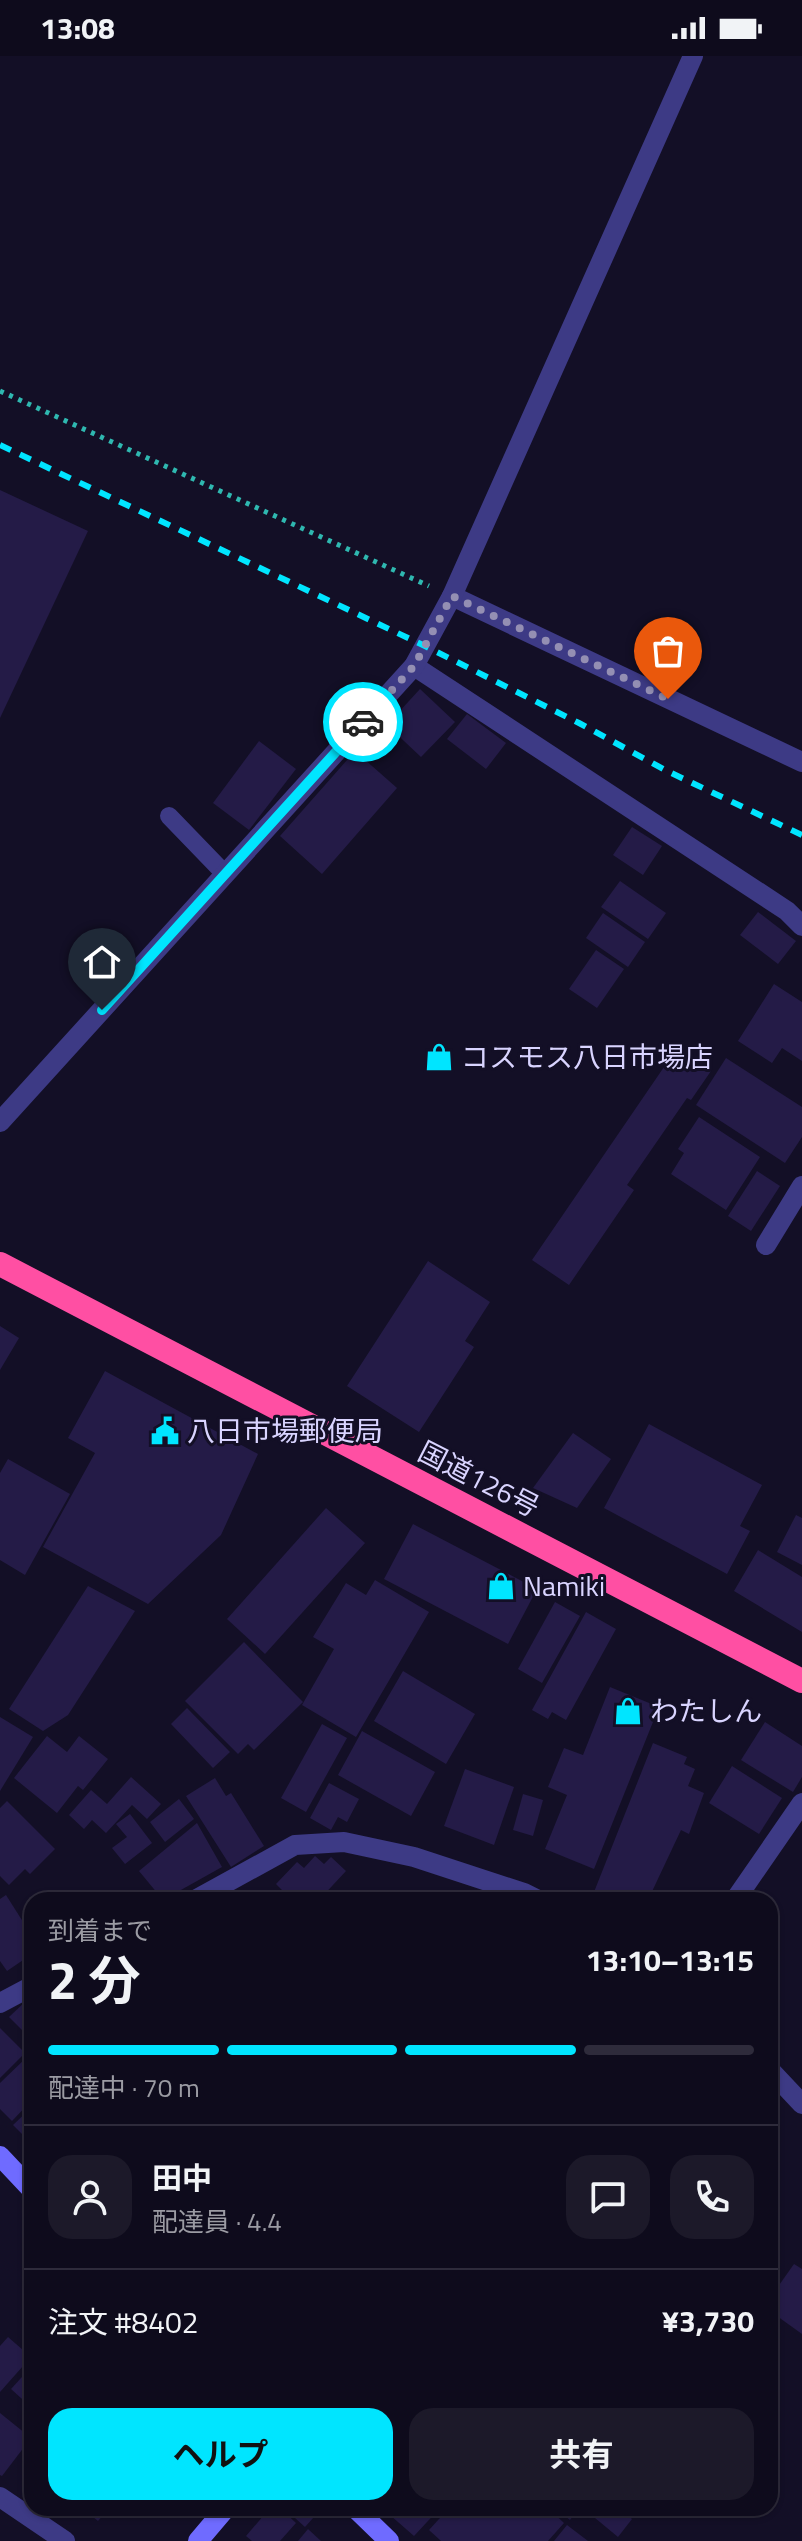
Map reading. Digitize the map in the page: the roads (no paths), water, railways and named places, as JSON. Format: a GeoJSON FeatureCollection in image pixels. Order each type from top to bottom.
{"type":"FeatureCollection","features":[{"type":"Feature","properties":{"kind":"highway","name":"国道126号"},"geometry":{"type":"LineString","coordinates":[[0,1264],[802,1681]]}},
{"type":"Feature","properties":{"kind":"street"},"geometry":{"type":"LineString","coordinates":[[0,1122],[414,666],[452,596],[693,56]]}},
{"type":"Feature","properties":{"kind":"street"},"geometry":{"type":"LineString","coordinates":[[452,596],[802,762]]}},
{"type":"Feature","properties":{"kind":"street"},"geometry":{"type":"LineString","coordinates":[[414,666],[787,911],[802,926]]}},
{"type":"Feature","properties":{"kind":"street"},"geometry":{"type":"LineString","coordinates":[[766,1245],[802,1186]]}},
{"type":"Feature","properties":{"kind":"street"},"geometry":{"type":"LineString","coordinates":[[741,1892],[802,1803]]}},
{"type":"Feature","properties":{"kind":"street"},"geometry":{"type":"LineString","coordinates":[[210,1892],[295,1845],[344,1842],[414,1857],[521,1892]]}},
{"type":"Feature","properties":{"kind":"street"},"geometry":{"type":"LineString","coordinates":[[0,2003],[24,1990]]}},
{"type":"Feature","properties":{"kind":"street"},"geometry":{"type":"LineString","coordinates":[[778,2078],[802,2104]]}},
{"type":"Feature","properties":{"kind":"street"},"geometry":{"type":"LineString","coordinates":[[0,2156],[24,2182]]}},
{"type":"Feature","properties":{"kind":"street"},"geometry":{"type":"LineString","coordinates":[[0,2497],[24,2513]]}},
{"type":"Feature","properties":{"kind":"street"},"geometry":{"type":"LineString","coordinates":[[28,2516],[65,2541]]}},
{"type":"Feature","properties":{"kind":"street"},"geometry":{"type":"LineString","coordinates":[[198,2541],[219,2516]]}},
{"type":"Feature","properties":{"kind":"street"},"geometry":{"type":"LineString","coordinates":[[363,2516],[386,2540]]}},
{"type":"Feature","properties":{"kind":"lane"},"geometry":{"type":"LineString","coordinates":[[169,816],[225,874]]}},
{"type":"Feature","properties":{"kind":"railway"},"geometry":{"type":"LineString","coordinates":[[0,445],[425,646],[667,771],[802,835]]}},
{"type":"Feature","properties":{"kind":"place","name":"コスモス八日市場店"},"geometry":{"type":"Point","coordinates":[439,1057]}},
{"type":"Feature","properties":{"kind":"place","name":"八日市場郵便局"},"geometry":{"type":"Point","coordinates":[165,1431]}},
{"type":"Feature","properties":{"kind":"place","name":"Namiki"},"geometry":{"type":"Point","coordinates":[501,1586]}},
{"type":"Feature","properties":{"kind":"place","name":"わたしん"},"geometry":{"type":"Point","coordinates":[628,1711]}}]}
